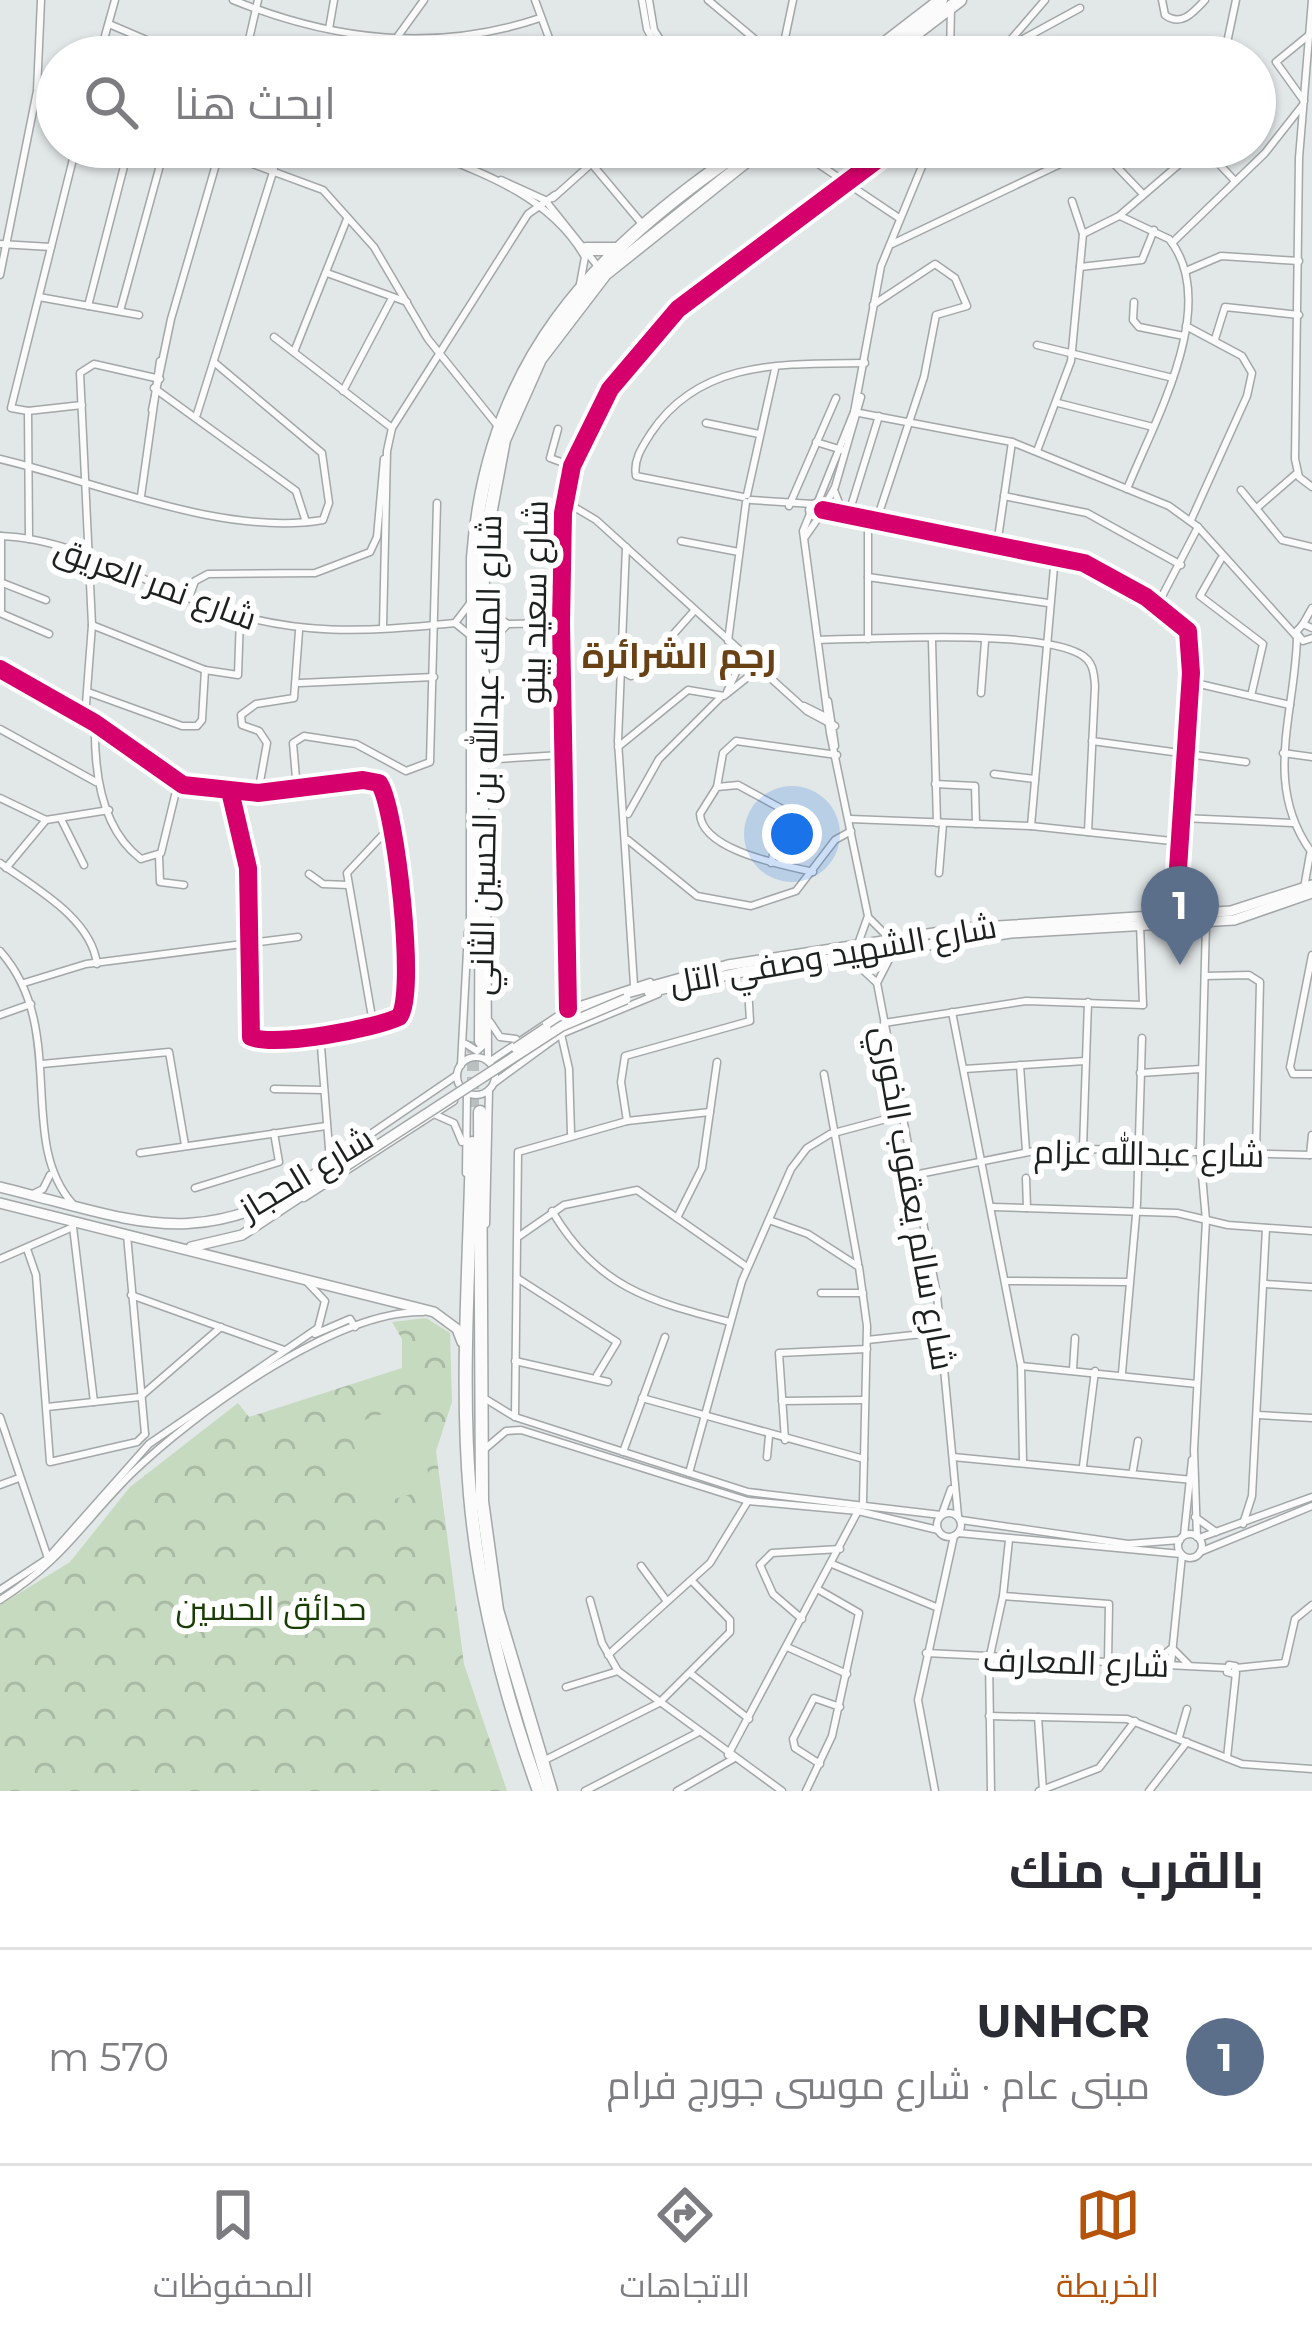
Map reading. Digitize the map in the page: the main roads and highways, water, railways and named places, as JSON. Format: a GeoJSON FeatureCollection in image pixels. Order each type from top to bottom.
{"type":"FeatureCollection","features":[{"type":"Feature","properties":{"kind":"highway"},"geometry":{"type":"LineString","coordinates":[[910,36],[940,3]]}},
{"type":"Feature","properties":{"kind":"highway"},"geometry":{"type":"LineString","coordinates":[[895,36],[940,3]]}},
{"type":"Feature","properties":{"kind":"highway","name":"شارع الملك عبدالله بن الحسين الثاني"},"geometry":{"type":"LineString","coordinates":[[476,1041],[471,636],[487,512],[510,422],[550,342],[616,249],[721,168]]}},
{"type":"Feature","properties":{"kind":"highway","name":"شارع الملك عبدالله بن الحسين الثاني"},"geometry":{"type":"LineString","coordinates":[[477,839],[482,760],[478,505],[498,427],[535,346],[580,284],[729,168]]}},
{"type":"Feature","properties":{"kind":"highway"},"geometry":{"type":"LineString","coordinates":[[586,249],[616,249]]}},
{"type":"Feature","properties":{"kind":"highway"},"geometry":{"type":"LineString","coordinates":[[477,1113],[470,1500],[502,1685],[539,1791]]}},
{"type":"Feature","properties":{"kind":"highway"},"geometry":{"type":"LineString","coordinates":[[472,1377],[494,1596],[551,1791]]}},
{"type":"Feature","properties":{"kind":"main road","name":"شارع الشهيد وصفي التل"},"geometry":{"type":"LineString","coordinates":[[264,1204],[562,1026],[629,993],[858,944],[1249,908],[1309,889]]}},
{"type":"Feature","properties":{"kind":"main road","name":"شارع الشهيد وصفي التل"},"geometry":{"type":"LineString","coordinates":[[1066,924],[1249,916],[1309,889]]}},
{"type":"Feature","properties":{"kind":"main road","name":"شارع الشهيد وصفي التل"},"geometry":{"type":"LineString","coordinates":[[685,980],[848,956],[893,944]]}},
{"type":"Feature","properties":{"kind":"main road","name":"شارع الشهيد وصفي التل"},"geometry":{"type":"LineString","coordinates":[[289,1204],[331,1168]]}},
{"type":"Feature","properties":{"kind":"main road","name":"شارع الحجاز"},"geometry":{"type":"LineString","coordinates":[[0,1187],[190,1227],[227,1221],[264,1204]]}},
{"type":"Feature","properties":{"kind":"main road","name":"شارع الحجاز"},"geometry":{"type":"LineString","coordinates":[[0,1203],[438,1314],[457,1329],[472,1377]]}},
{"type":"Feature","properties":{"kind":"main road","name":"شارع الحجاز"},"geometry":{"type":"LineString","coordinates":[[180,1247],[230,1239],[289,1204]]}},
{"type":"Feature","properties":{"kind":"tunnel"},"geometry":{"type":"LineString","coordinates":[[473,1041],[473,1112]]}},
{"type":"Feature","properties":{"kind":"place","name":"UNHCR"},"geometry":{"type":"Point","coordinates":[1180,965]}},
{"type":"Feature","properties":{"kind":"district","name":"رجم الشرائرة"},"geometry":{"type":"Point","coordinates":[679,655]}},
{"type":"Feature","properties":{"kind":"park label","name":"حدائق الحسين"},"geometry":{"type":"Point","coordinates":[271,1608]}}]}
